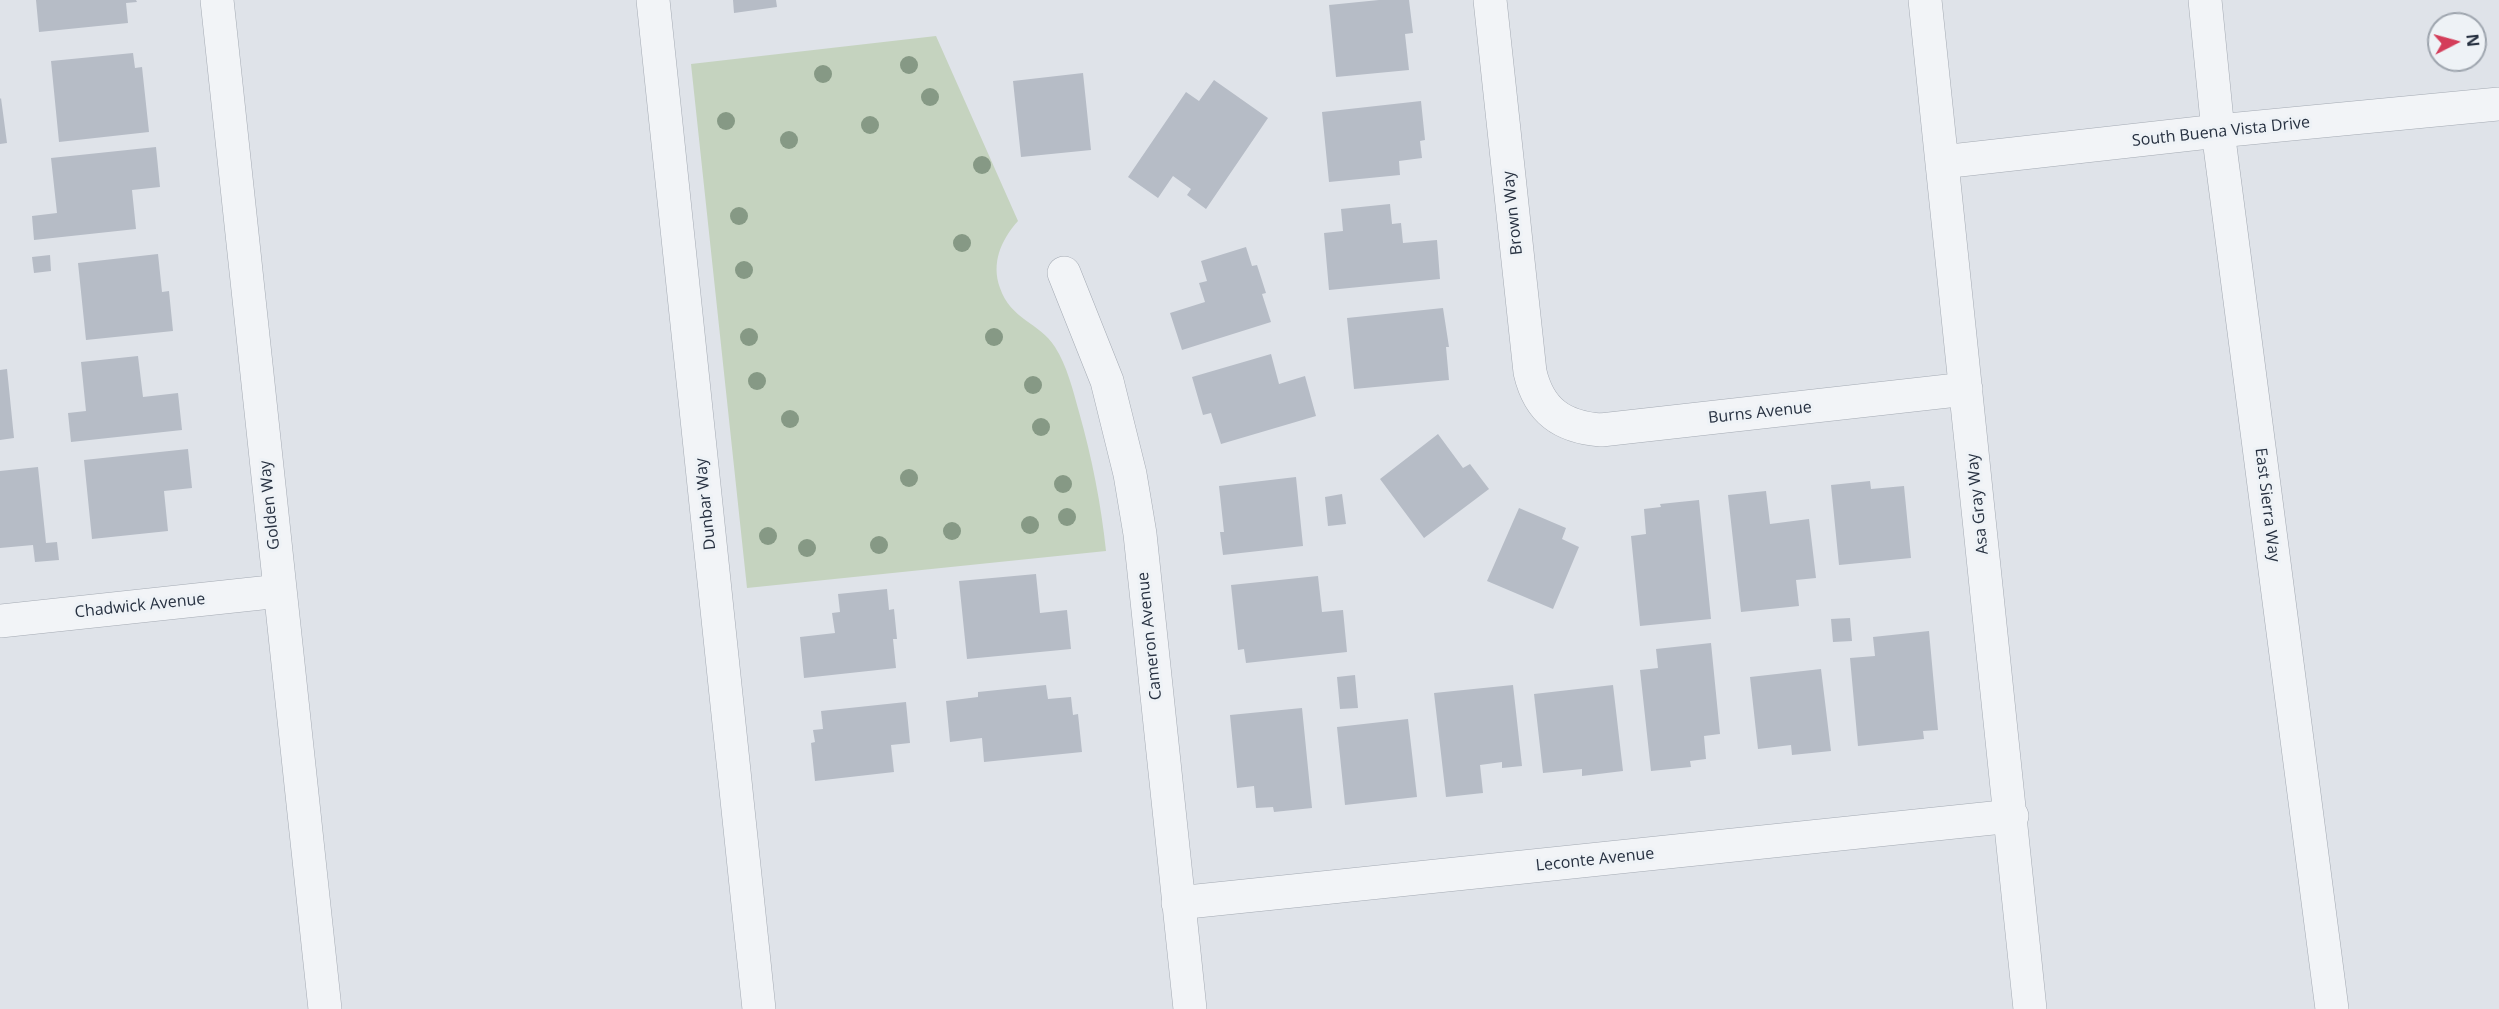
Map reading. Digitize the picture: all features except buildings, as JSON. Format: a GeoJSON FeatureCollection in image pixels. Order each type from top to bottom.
{"type":"FeatureCollection","features":[{"type":"Feature","properties":{"kind":"street","name":"Golden Way"},"geometry":{"type":"LineString","coordinates":[[217,0],[325,1009]]}},
{"type":"Feature","properties":{"kind":"street","name":"Dunbar Way"},"geometry":{"type":"LineString","coordinates":[[653,0],[759,1009]]}},
{"type":"Feature","properties":{"kind":"street","name":"Brown Way"},"geometry":{"type":"LineString","coordinates":[[1490,0],[1530,372],[1539,397],[1547,409],[1557,417]]}},
{"type":"Feature","properties":{"kind":"street","name":"Asa Gray Way"},"geometry":{"type":"LineString","coordinates":[[1925,0],[2012,816],[2030,1009]]}},
{"type":"Feature","properties":{"kind":"street","name":"East Sierra Way"},"geometry":{"type":"LineString","coordinates":[[2205,0],[2218,131],[2332,1009]]}},
{"type":"Feature","properties":{"kind":"street","name":"South Buena Vista Drive"},"geometry":{"type":"LineString","coordinates":[[1942,162],[2218,131],[2499,104]]}},
{"type":"Feature","properties":{"kind":"street","name":"Cameron Avenue"},"geometry":{"type":"LineString","coordinates":[[1064,273],[1107,381],[1130,474],[1140,534],[1190,1009]]}},
{"type":"Feature","properties":{"kind":"street","name":"Burns Avenue"},"geometry":{"type":"LineString","coordinates":[[1557,417],[1582,429],[1600,430],[1966,389]]}},
{"type":"Feature","properties":{"kind":"street","name":"Chadwick Avenue"},"geometry":{"type":"LineString","coordinates":[[0,621],[280,591]]}},
{"type":"Feature","properties":{"kind":"street","name":"Leconte Avenue"},"geometry":{"type":"LineString","coordinates":[[1178,903],[2012,816]]}},
{"type":"Feature","properties":{"kind":"green space"},"geometry":{"type":"Polygon","coordinates":[[[936,36],[1018,221],[999,252],[997,279],[1011,307],[1055,347],[1066,370],[1092,464],[1106,551],[747,588],[691,64],[936,36]]]}}]}
